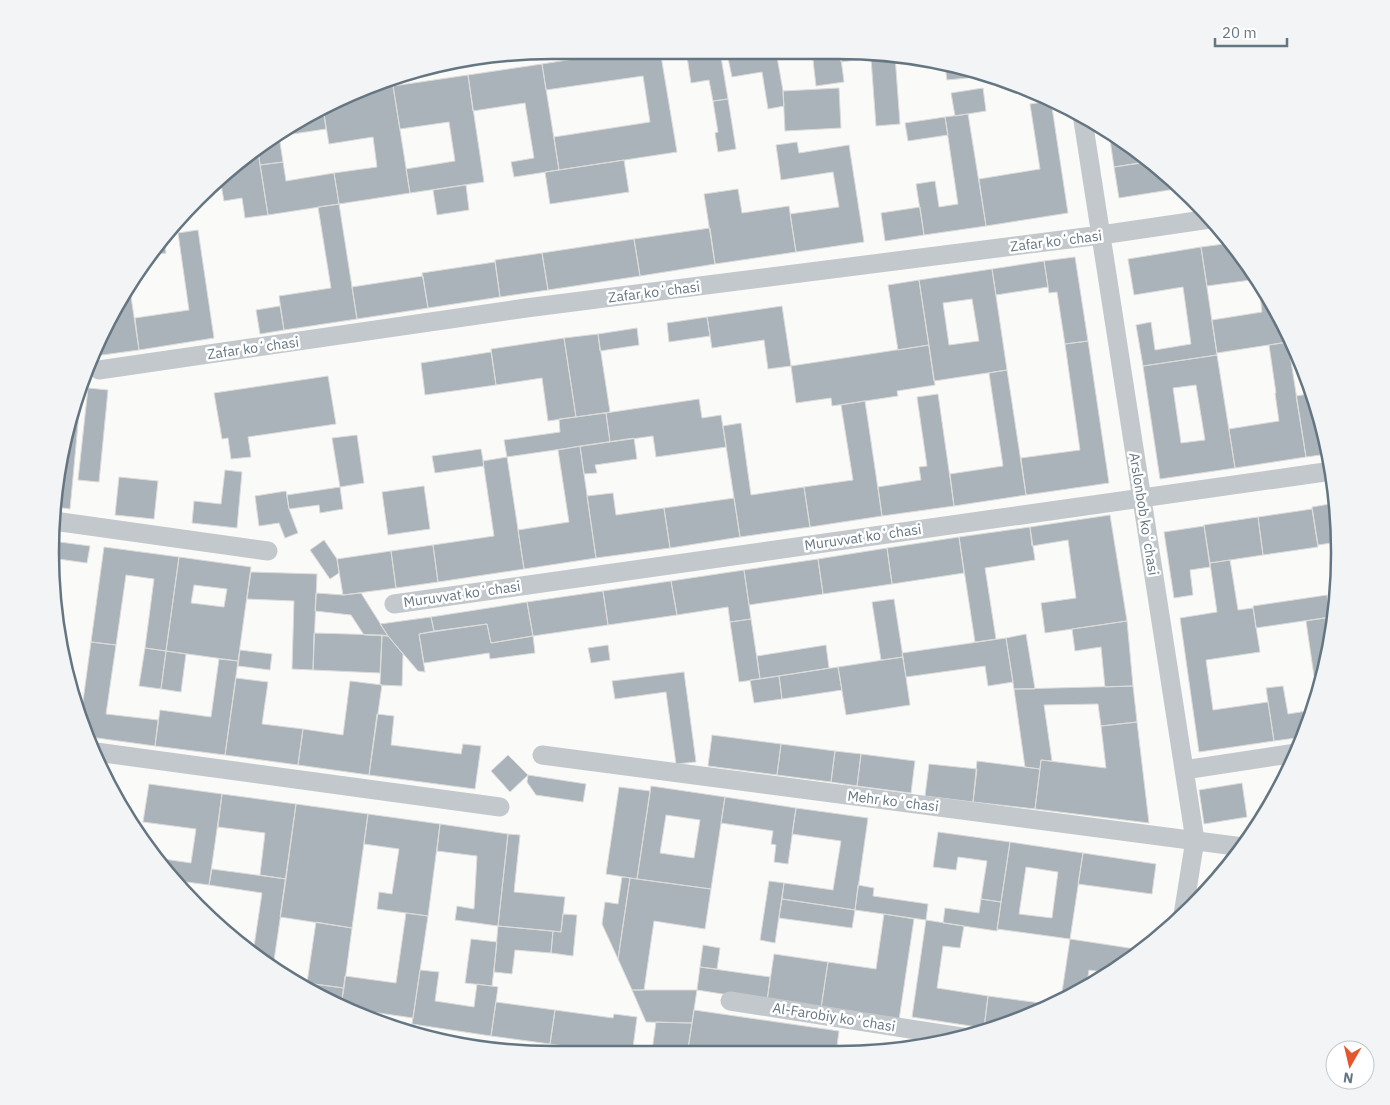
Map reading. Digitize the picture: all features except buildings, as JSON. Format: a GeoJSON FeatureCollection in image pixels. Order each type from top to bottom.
{"type":"FeatureCollection","features":[{"type":"Feature","properties":{"kind":"street","name":"Arslonbob koʻchasi"},"geometry":{"type":"LineString","coordinates":[[1084,125],[1195,840],[1185,904]]}},
{"type":"Feature","properties":{"kind":"street","name":"Zafar koʻchasi"},"geometry":{"type":"LineString","coordinates":[[99,370],[526,308],[1100,235],[1203,220]]}},
{"type":"Feature","properties":{"kind":"street","name":"Muruvvat koʻchasi"},"geometry":{"type":"LineString","coordinates":[[394,604],[1325,472]]}},
{"type":"Feature","properties":{"kind":"street"},"geometry":{"type":"LineString","coordinates":[[60,523],[268,551]]}},
{"type":"Feature","properties":{"kind":"street"},"geometry":{"type":"LineString","coordinates":[[101,753],[500,807]]}},
{"type":"Feature","properties":{"kind":"street"},"geometry":{"type":"LineString","coordinates":[[1184,770],[1288,754]]}},
{"type":"Feature","properties":{"kind":"street","name":"Mehr koʻchasi"},"geometry":{"type":"LineString","coordinates":[[542,755],[1234,846]]}},
{"type":"Feature","properties":{"kind":"street","name":"Al-Farobiy koʻchasi"},"geometry":{"type":"LineString","coordinates":[[730,1002],[944,1034]]}}]}
